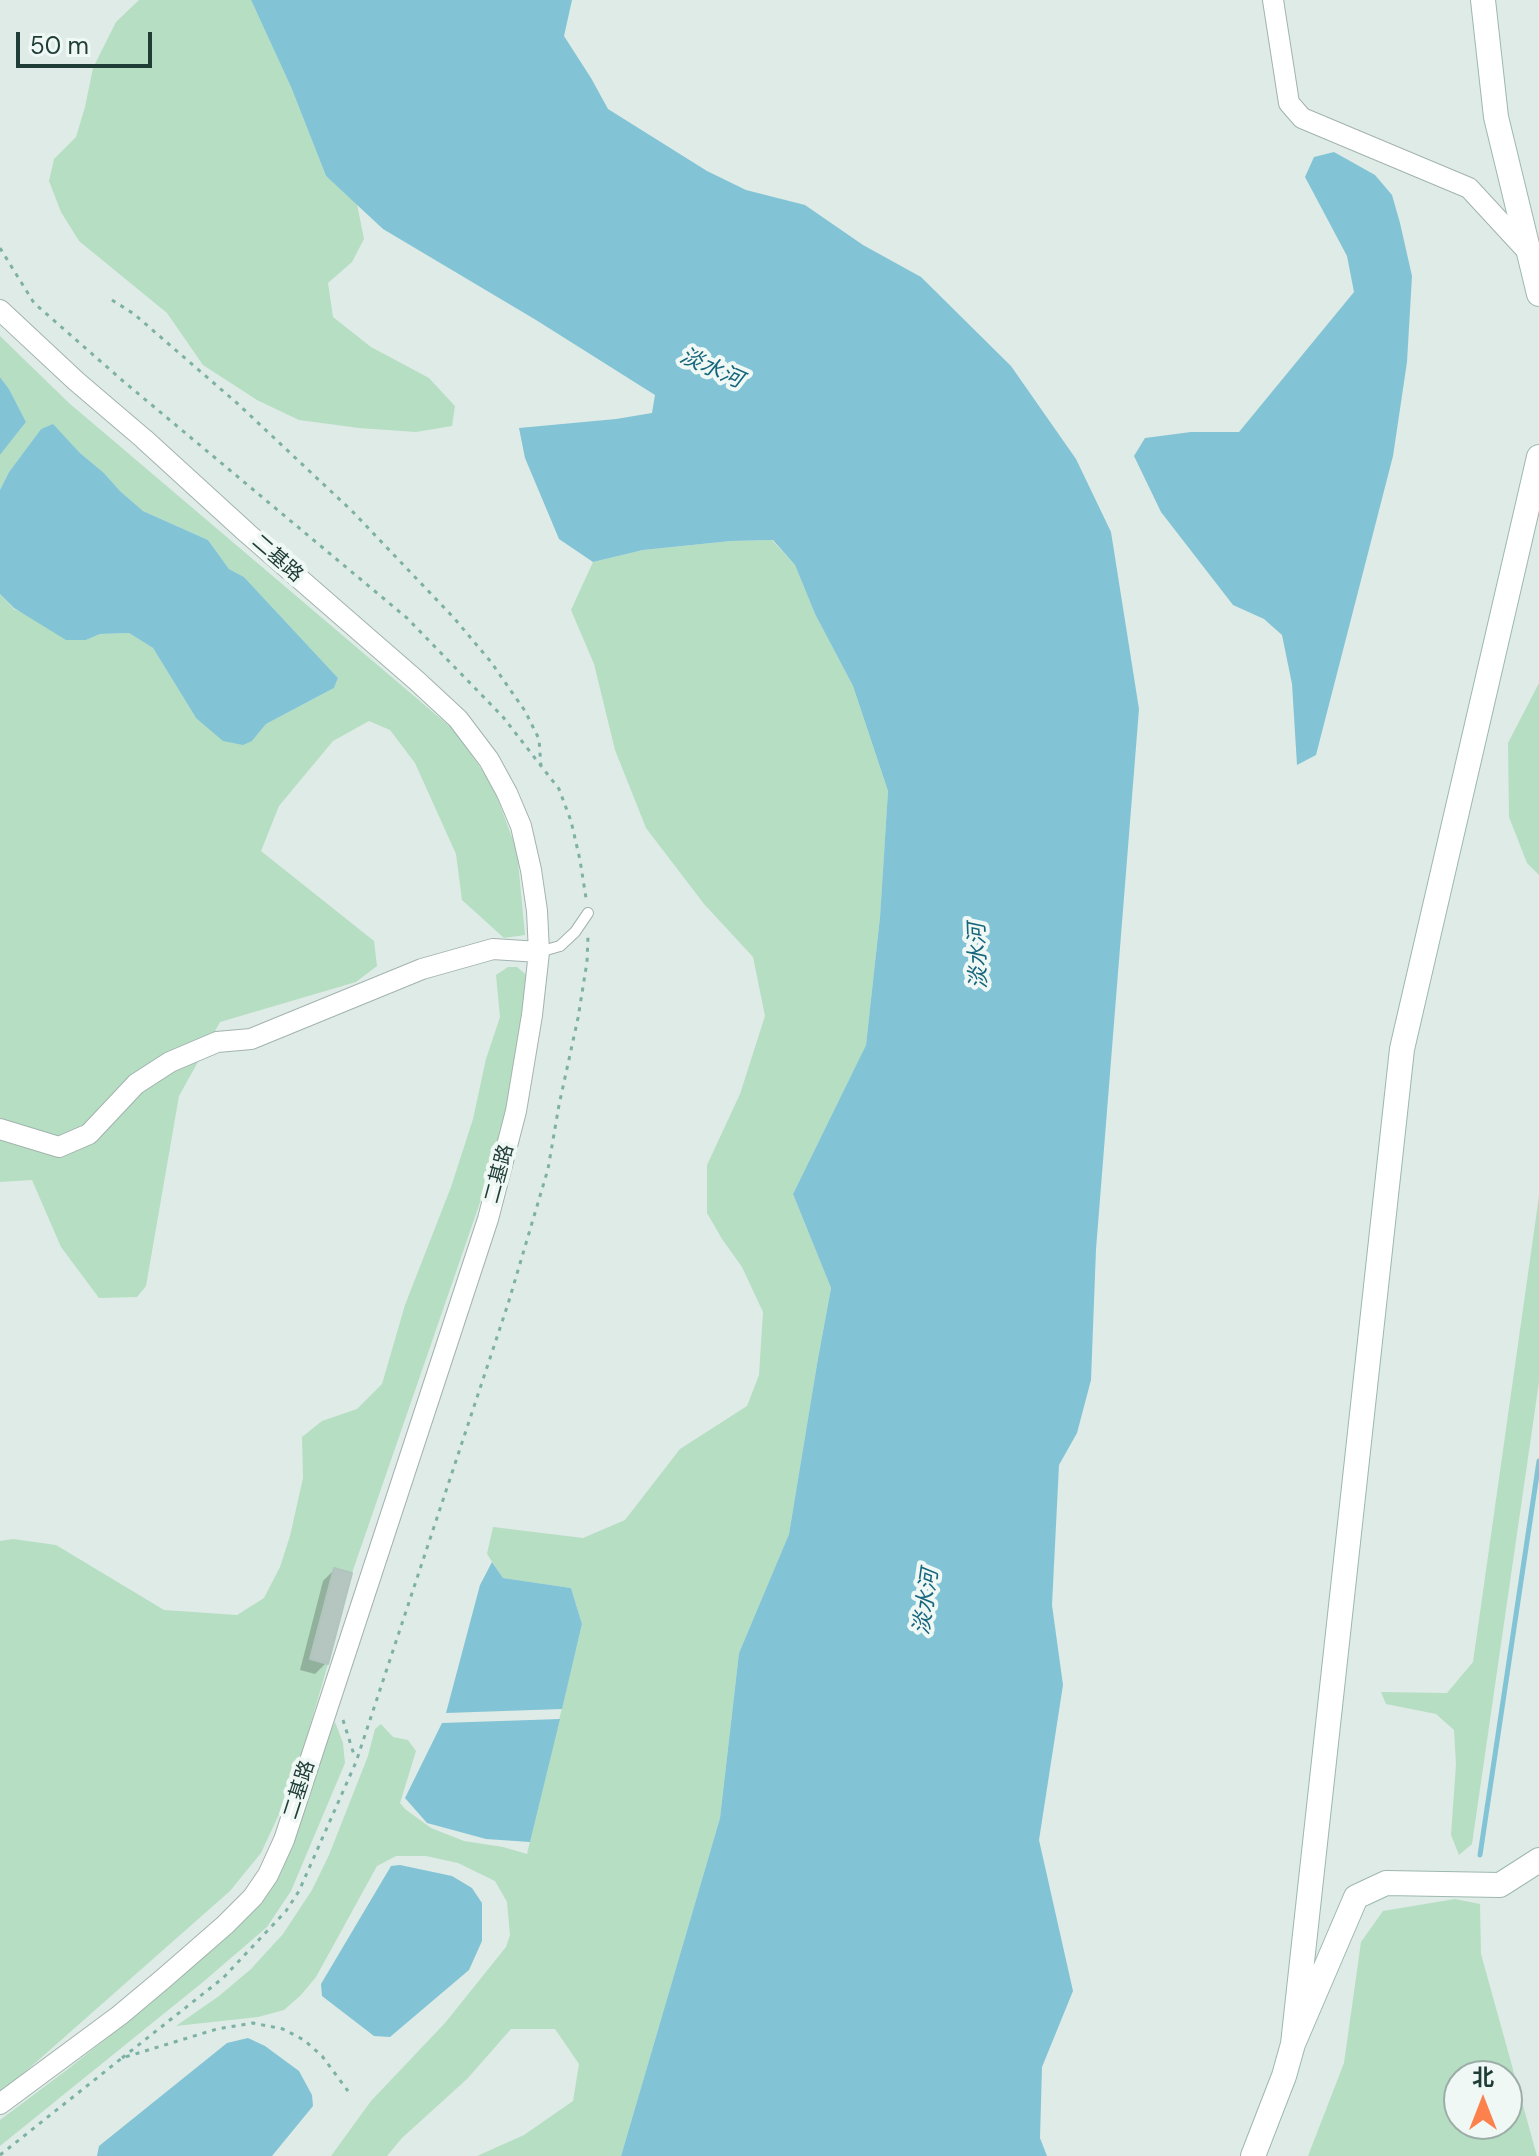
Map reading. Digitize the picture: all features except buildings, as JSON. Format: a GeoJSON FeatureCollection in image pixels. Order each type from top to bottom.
{"type":"FeatureCollection","features":[{"type":"Feature","properties":{"kind":"street"},"geometry":{"type":"LineString","coordinates":[[1273,0],[1289,103],[1302,118],[1469,188],[1529,253]]}},
{"type":"Feature","properties":{"kind":"street"},"geometry":{"type":"LineString","coordinates":[[1483,0],[1496,117],[1539,294]]}},
{"type":"Feature","properties":{"kind":"street","name":"二基路"},"geometry":{"type":"LineString","coordinates":[[0,310],[458,719],[489,760],[521,826],[533,884],[539,952],[516,1111],[488,1219],[284,1840],[268,1875],[253,1897],[225,1925],[120,2015],[0,2104]]}},
{"type":"Feature","properties":{"kind":"street"},"geometry":{"type":"LineString","coordinates":[[1293,2044],[1402,1049],[1539,457]]}},
{"type":"Feature","properties":{"kind":"street"},"geometry":{"type":"LineString","coordinates":[[0,1129],[59,1147],[89,1134],[136,1084],[170,1062],[217,1042],[251,1039],[422,969],[493,949],[539,952]]}},
{"type":"Feature","properties":{"kind":"street"},"geometry":{"type":"LineString","coordinates":[[1253,2156],[1293,2044],[1356,1897],[1386,1883],[1500,1885],[1539,1860]]}},
{"type":"Feature","properties":{"kind":"lane"},"geometry":{"type":"LineString","coordinates":[[539,952],[560,946],[588,913]]}},
{"type":"Feature","properties":{"kind":"path"},"geometry":{"type":"LineString","coordinates":[[0,248],[34,303],[407,618],[503,717],[559,789],[571,821],[588,913],[583,990],[548,1169],[508,1304],[356,1762],[299,1891],[286,1911],[223,1978],[0,2155]]}},
{"type":"Feature","properties":{"kind":"path"},"geometry":{"type":"LineString","coordinates":[[112,300],[134,314],[238,404],[353,512],[454,618],[491,662],[525,711],[539,739],[541,767]]}},
{"type":"Feature","properties":{"kind":"path"},"geometry":{"type":"LineString","coordinates":[[334,1689],[356,1762]]}},
{"type":"Feature","properties":{"kind":"path"},"geometry":{"type":"LineString","coordinates":[[122,2058],[217,2029],[253,2023],[283,2029],[304,2040],[322,2056],[348,2091]]}},
{"type":"Feature","properties":{"kind":"green space"},"geometry":{"type":"Polygon","coordinates":[[[139,0],[251,0],[291,87],[326,176],[357,204],[364,239],[352,262],[328,283],[333,317],[371,347],[429,378],[455,406],[452,426],[416,432],[299,420],[257,400],[203,365],[167,313],[79,241],[61,212],[49,181],[54,159],[76,137],[93,68],[116,22],[139,0]]]}},
{"type":"Feature","properties":{"kind":"green space"},"geometry":{"type":"Polygon","coordinates":[[[0,336],[69,403],[454,730],[493,786],[517,851],[525,935],[504,938],[462,900],[456,854],[415,763],[390,730],[369,721],[333,741],[279,806],[261,851],[374,941],[377,966],[356,982],[220,1022],[179,1096],[146,1286],[137,1297],[99,1298],[61,1247],[32,1180],[0,1182],[0,594],[14,609],[86,640],[100,634],[129,633],[153,648],[196,718],[252,741],[266,724],[334,688],[338,678],[244,577],[229,569],[208,540],[143,511],[53,425],[41,429],[9,472],[0,490],[0,455],[26,422],[0,377],[0,336]]]}},
{"type":"Feature","properties":{"kind":"green space"},"geometry":{"type":"Polygon","coordinates":[[[772,540],[795,565],[815,614],[853,686],[888,791],[880,917],[866,1045],[793,1194],[831,1288],[789,1534],[739,1653],[720,1818],[621,2156],[477,2156],[524,2135],[573,2101],[579,2064],[555,2029],[511,2029],[467,2079],[402,2138],[387,2156],[331,2156],[371,2101],[445,2023],[506,1947],[510,1935],[507,1902],[495,1881],[458,1863],[426,1856],[396,1856],[377,1866],[316,1977],[284,2010],[258,2017],[176,2026],[251,1969],[283,1934],[312,1890],[329,1855],[368,1756],[375,1729],[381,1724],[393,1737],[408,1740],[416,1751],[400,1803],[405,1809],[431,1828],[464,1841],[527,1854],[582,1624],[571,1588],[503,1578],[487,1554],[493,1527],[583,1538],[625,1520],[680,1449],[747,1406],[759,1375],[763,1312],[742,1267],[707,1213],[707,1165],[740,1094],[765,1016],[753,957],[704,904],[646,828],[615,750],[594,664],[571,610],[593,562],[643,550],[772,540]]]}},
{"type":"Feature","properties":{"kind":"green space"},"geometry":{"type":"Polygon","coordinates":[[[1539,683],[1539,875],[1527,863],[1509,817],[1508,743],[1539,683]]]}},
{"type":"Feature","properties":{"kind":"green space"},"geometry":{"type":"Polygon","coordinates":[[[508,967],[517,967],[530,978],[508,1105],[486,1185],[352,1573],[334,1568],[310,1658],[328,1664],[293,1784],[261,1853],[230,1891],[0,2094],[0,1541],[13,1539],[56,1545],[164,1610],[237,1615],[264,1598],[280,1567],[290,1536],[303,1478],[302,1437],[322,1421],[357,1409],[382,1384],[405,1305],[451,1187],[473,1119],[486,1059],[500,1017],[496,975],[508,967]]]}},
{"type":"Feature","properties":{"kind":"green space"},"geometry":{"type":"Polygon","coordinates":[[[1539,1196],[1539,1382],[1472,1844],[1459,1855],[1451,1835],[1456,1764],[1454,1730],[1436,1714],[1386,1704],[1381,1692],[1447,1693],[1473,1662],[1539,1196]]]}},
{"type":"Feature","properties":{"kind":"green space"},"geometry":{"type":"Polygon","coordinates":[[[335,1722],[343,1743],[345,1763],[291,1891],[267,1927],[0,2146],[0,2120],[149,2005],[243,1918],[335,1722]]]}},
{"type":"Feature","properties":{"kind":"green space"},"geometry":{"type":"Polygon","coordinates":[[[1455,1899],[1480,1904],[1481,1954],[1510,2060],[1443,2060],[1443,2140],[1523,2140],[1523,2106],[1537,2156],[1308,2156],[1344,2063],[1361,1942],[1383,1911],[1455,1899]]]}},
{"type":"Feature","properties":{"kind":"water","name":"淡水河"},"geometry":{"type":"Polygon","coordinates":[[[251,0],[572,0],[564,36],[608,109],[707,171],[746,190],[805,205],[863,245],[921,277],[1011,366],[1076,459],[1111,532],[1139,709],[1096,1249],[1091,1380],[1077,1433],[1059,1465],[1052,1605],[1063,1685],[1039,1840],[1073,1991],[1042,2067],[1040,2138],[1047,2156],[621,2156],[720,1818],[739,1653],[789,1534],[831,1288],[793,1194],[866,1045],[880,917],[888,791],[853,686],[815,614],[795,565],[773,540],[643,550],[593,562],[559,539],[525,458],[519,428],[652,413],[655,395],[383,229],[326,176],[291,87],[251,0]]]}},
{"type":"Feature","properties":{"kind":"water"},"geometry":{"type":"Polygon","coordinates":[[[1334,152],[1375,175],[1392,195],[1412,276],[1407,362],[1393,456],[1316,755],[1297,765],[1292,684],[1282,635],[1264,619],[1233,605],[1161,512],[1134,456],[1145,438],[1191,432],[1239,432],[1354,292],[1347,256],[1305,177],[1314,157],[1334,152]]]}},
{"type":"Feature","properties":{"kind":"water"},"geometry":{"type":"Polygon","coordinates":[[[0,377],[26,422],[0,455],[0,377]]]}},
{"type":"Feature","properties":{"kind":"water"},"geometry":{"type":"Polygon","coordinates":[[[53,424],[143,511],[208,540],[229,569],[244,577],[338,678],[334,688],[266,724],[252,741],[243,745],[223,741],[196,718],[153,648],[129,633],[66,640],[14,608],[0,594],[0,490],[9,472],[41,429],[53,424]]]}},
{"type":"Feature","properties":{"kind":"water"},"geometry":{"type":"Polygon","coordinates":[[[492,1562],[503,1578],[571,1588],[582,1624],[562,1709],[446,1713],[480,1585],[492,1562]]]}},
{"type":"Feature","properties":{"kind":"water"},"geometry":{"type":"Polygon","coordinates":[[[560,1719],[530,1842],[486,1839],[427,1823],[405,1798],[442,1723],[560,1719]]]}},
{"type":"Feature","properties":{"kind":"water"},"geometry":{"type":"Polygon","coordinates":[[[400,1865],[452,1876],[472,1888],[482,1903],[482,1941],[469,1970],[390,2037],[374,2036],[322,1996],[321,1984],[391,1866],[400,1865]]]}},
{"type":"Feature","properties":{"kind":"water"},"geometry":{"type":"Polygon","coordinates":[[[248,2038],[265,2046],[299,2071],[312,2095],[313,2106],[272,2156],[97,2156],[99,2146],[227,2043],[248,2038]]]}},
{"type":"Feature","properties":{"kind":"waterway"},"geometry":{"type":"LineString","coordinates":[[1480,1855],[1539,1461]]}}]}
